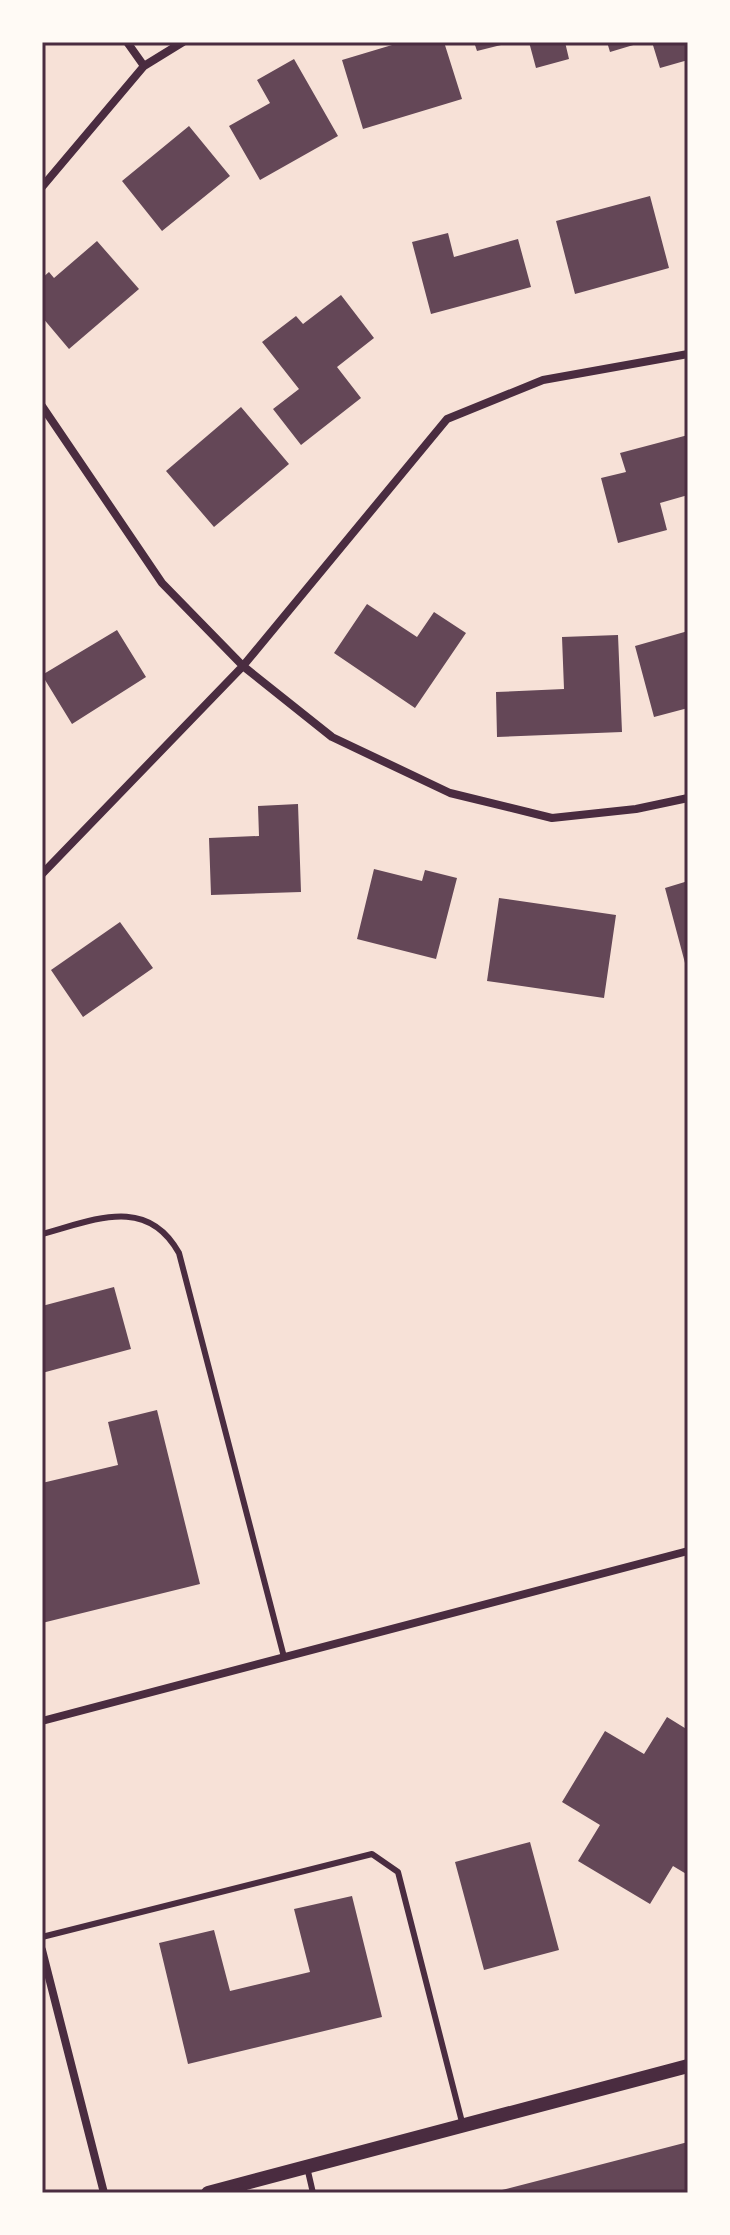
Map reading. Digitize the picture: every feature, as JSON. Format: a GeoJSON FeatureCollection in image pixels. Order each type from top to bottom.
{"type":"FeatureCollection","features":[{"type":"Feature","properties":{"kind":"street"},"geometry":{"type":"LineString","coordinates":[[127,42],[144,66]]}},
{"type":"Feature","properties":{"kind":"street"},"geometry":{"type":"LineString","coordinates":[[42,187],[144,66],[183,42]]}},
{"type":"Feature","properties":{"kind":"street"},"geometry":{"type":"LineString","coordinates":[[42,874],[243,666],[447,419],[543,380],[688,354]]}},
{"type":"Feature","properties":{"kind":"street"},"geometry":{"type":"LineString","coordinates":[[42,406],[162,583],[243,666],[332,737],[450,793],[552,818],[636,809],[688,798]]}},
{"type":"Feature","properties":{"kind":"street"},"geometry":{"type":"LineString","coordinates":[[42,1721],[688,1551]]}},
{"type":"Feature","properties":{"kind":"street"},"geometry":{"type":"LineString","coordinates":[[42,1950],[104,2193]]}},
{"type":"Feature","properties":{"kind":"street"},"geometry":{"type":"LineString","coordinates":[[208,2193],[688,2066]]}},
{"type":"Feature","properties":{"kind":"lane"},"geometry":{"type":"LineString","coordinates":[[42,1234],[122,1216],[140,1218],[157,1225],[170,1237],[179,1253],[284,1657]]}},
{"type":"Feature","properties":{"kind":"lane"},"geometry":{"type":"LineString","coordinates":[[42,1937],[372,1854],[398,1872],[463,2126]]}},
{"type":"Feature","properties":{"kind":"lane"},"geometry":{"type":"LineString","coordinates":[[307,2167],[313,2193]]}},
{"type":"Feature","properties":{"kind":"building"},"geometry":{"type":"Polygon","coordinates":[[[402,42],[444,42],[462,99],[363,129],[342,60],[402,42]]]}},
{"type":"Feature","properties":{"kind":"building"},"geometry":{"type":"Polygon","coordinates":[[[474,42],[508,42],[509,43],[477,51],[474,42]]]}},
{"type":"Feature","properties":{"kind":"building"},"geometry":{"type":"Polygon","coordinates":[[[529,42],[565,42],[569,59],[536,68],[529,42]]]}},
{"type":"Feature","properties":{"kind":"building"},"geometry":{"type":"Polygon","coordinates":[[[607,42],[640,42],[640,43],[610,52],[607,42]]]}},
{"type":"Feature","properties":{"kind":"building"},"geometry":{"type":"Polygon","coordinates":[[[652,42],[688,42],[688,60],[660,68],[652,42]]]}},
{"type":"Feature","properties":{"kind":"building"},"geometry":{"type":"Polygon","coordinates":[[[294,59],[338,136],[260,180],[229,126],[270,103],[257,80],[294,59]]]}},
{"type":"Feature","properties":{"kind":"building"},"geometry":{"type":"Polygon","coordinates":[[[189,126],[230,176],[162,231],[122,181],[189,126]]]}},
{"type":"Feature","properties":{"kind":"building"},"geometry":{"type":"Polygon","coordinates":[[[650,196],[669,268],[575,294],[556,221],[650,196]]]}},
{"type":"Feature","properties":{"kind":"building"},"geometry":{"type":"Polygon","coordinates":[[[448,233],[454,257],[518,239],[531,287],[431,314],[412,242],[448,233]]]}},
{"type":"Feature","properties":{"kind":"building"},"geometry":{"type":"Polygon","coordinates":[[[97,241],[139,289],[69,349],[42,317],[42,278],[49,272],[54,278],[97,241]]]}},
{"type":"Feature","properties":{"kind":"building"},"geometry":{"type":"Polygon","coordinates":[[[341,295],[374,338],[337,367],[361,398],[301,445],[273,409],[299,389],[262,342],[296,316],[303,324],[341,295]]]}},
{"type":"Feature","properties":{"kind":"building"},"geometry":{"type":"Polygon","coordinates":[[[241,407],[289,464],[214,527],[166,471],[241,407]]]}},
{"type":"Feature","properties":{"kind":"building"},"geometry":{"type":"Polygon","coordinates":[[[688,435],[688,495],[660,503],[667,530],[618,543],[601,478],[626,472],[620,453],[688,435]]]}},
{"type":"Feature","properties":{"kind":"building"},"geometry":{"type":"Polygon","coordinates":[[[367,604],[417,637],[434,612],[466,633],[415,708],[334,653],[367,604]]]}},
{"type":"Feature","properties":{"kind":"building"},"geometry":{"type":"Polygon","coordinates":[[[117,630],[146,677],[72,724],[42,675],[117,630]]]}},
{"type":"Feature","properties":{"kind":"building"},"geometry":{"type":"Polygon","coordinates":[[[688,631],[688,708],[654,717],[635,646],[688,631]]]}},
{"type":"Feature","properties":{"kind":"building"},"geometry":{"type":"Polygon","coordinates":[[[618,635],[622,732],[497,737],[496,692],[564,689],[562,637],[618,635]]]}},
{"type":"Feature","properties":{"kind":"building"},"geometry":{"type":"Polygon","coordinates":[[[298,804],[301,892],[211,895],[209,838],[259,836],[258,806],[298,804]]]}},
{"type":"Feature","properties":{"kind":"building"},"geometry":{"type":"Polygon","coordinates":[[[374,869],[422,881],[425,870],[457,878],[436,959],[357,939],[374,869]]]}},
{"type":"Feature","properties":{"kind":"building"},"geometry":{"type":"Polygon","coordinates":[[[688,881],[688,962],[685,963],[665,888],[688,881]]]}},
{"type":"Feature","properties":{"kind":"building"},"geometry":{"type":"Polygon","coordinates":[[[499,898],[616,915],[604,998],[487,981],[499,898]]]}},
{"type":"Feature","properties":{"kind":"building"},"geometry":{"type":"Polygon","coordinates":[[[120,922],[153,968],[83,1017],[51,970],[120,922]]]}},
{"type":"Feature","properties":{"kind":"building"},"geometry":{"type":"Polygon","coordinates":[[[114,1287],[131,1349],[42,1373],[42,1306],[114,1287]]]}},
{"type":"Feature","properties":{"kind":"building"},"geometry":{"type":"Polygon","coordinates":[[[157,1410],[200,1584],[42,1623],[42,1483],[118,1465],[108,1422],[157,1410]]]}},
{"type":"Feature","properties":{"kind":"building"},"geometry":{"type":"Polygon","coordinates":[[[667,1717],[688,1730],[688,1875],[673,1866],[650,1904],[578,1861],[600,1825],[562,1802],[605,1731],[644,1754],[667,1717]]]}},
{"type":"Feature","properties":{"kind":"building"},"geometry":{"type":"Polygon","coordinates":[[[530,1842],[559,1950],[484,1970],[455,1862],[530,1842]]]}},
{"type":"Feature","properties":{"kind":"building"},"geometry":{"type":"Polygon","coordinates":[[[352,1896],[382,2017],[188,2064],[159,1943],[214,1930],[230,1991],[310,1972],[294,1909],[352,1896]]]}},
{"type":"Feature","properties":{"kind":"building"},"geometry":{"type":"Polygon","coordinates":[[[688,2142],[688,2193],[494,2193],[494,2192],[688,2142]]]}}]}
